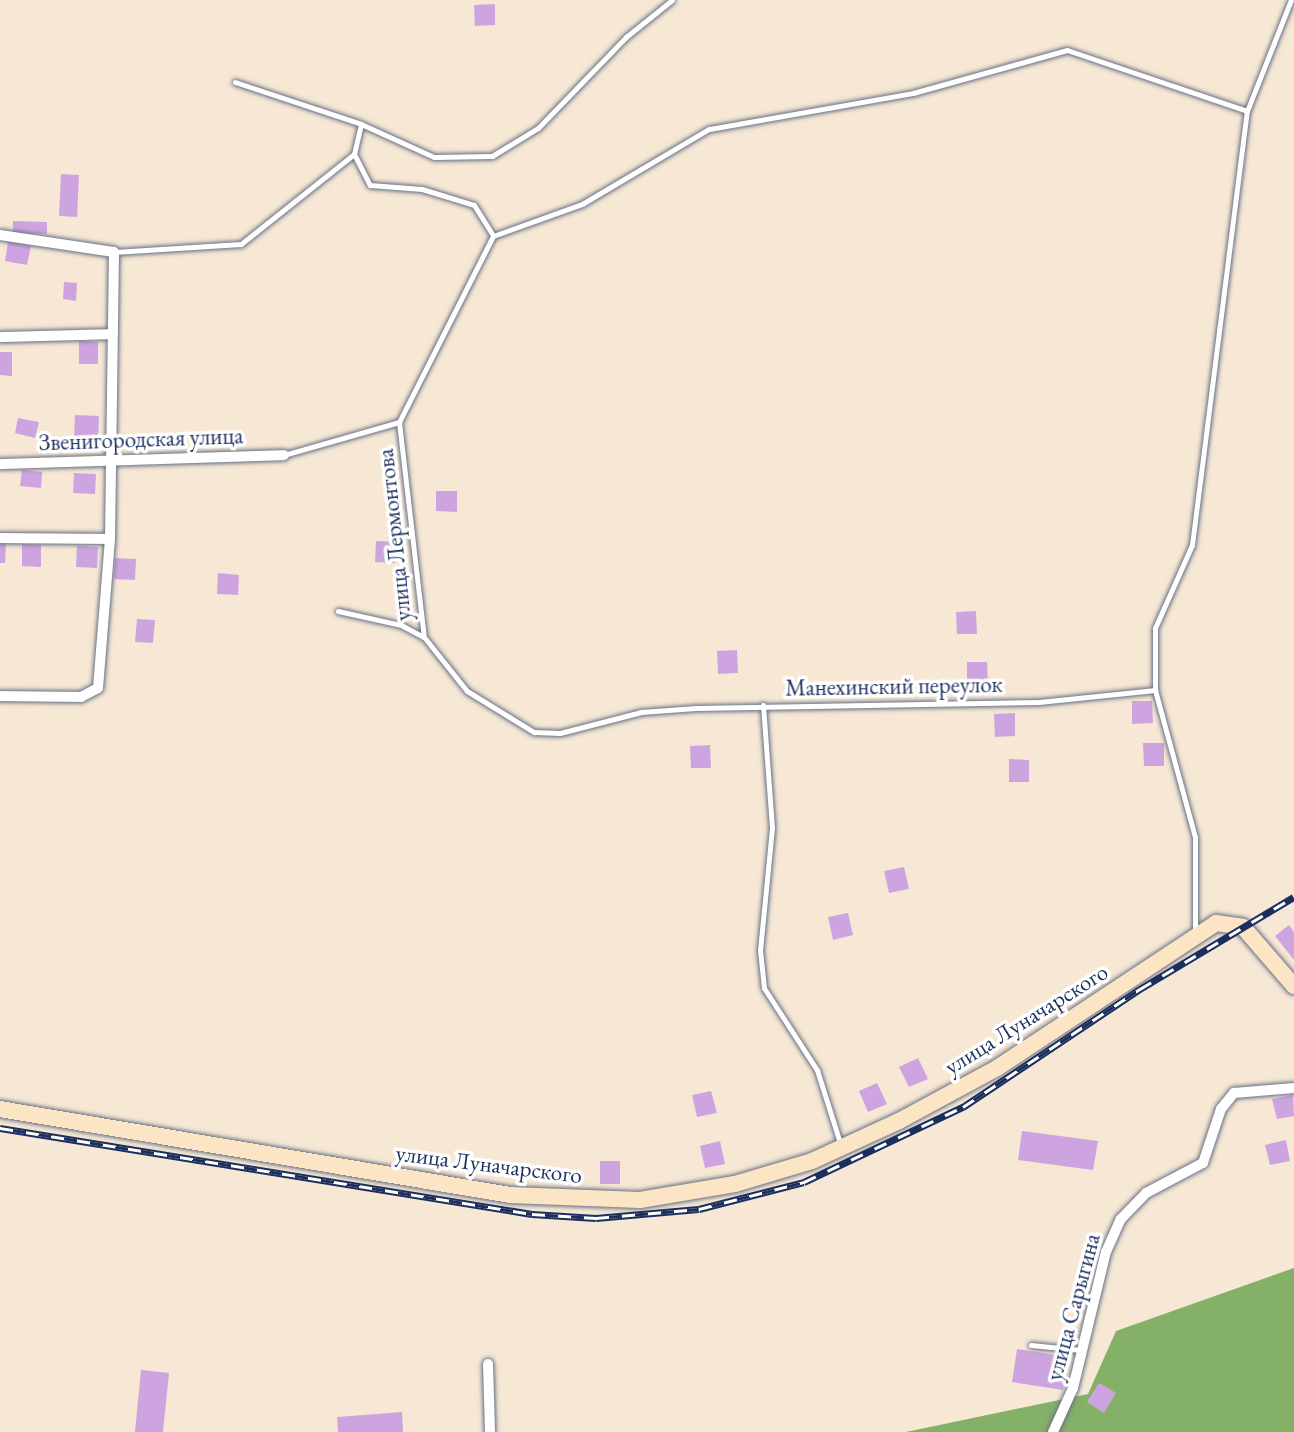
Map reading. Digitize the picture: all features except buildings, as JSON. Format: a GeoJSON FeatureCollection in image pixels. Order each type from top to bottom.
{"type":"FeatureCollection","features":[{"type":"Feature","properties":{"kind":"main road","name":"улица Луначарского"},"geometry":{"type":"LineString","coordinates":[[0,1109],[411,1179],[570,1199],[687,1194],[841,1148],[997,1068],[1216,923],[1243,927],[1294,986]]}},
{"type":"Feature","properties":{"kind":"street"},"geometry":{"type":"LineString","coordinates":[[0,235],[114,252],[110,539],[98,688],[81,697],[0,696]]}},
{"type":"Feature","properties":{"kind":"street"},"geometry":{"type":"LineString","coordinates":[[0,337],[112,334]]}},
{"type":"Feature","properties":{"kind":"street","name":"Звенигородская улица"},"geometry":{"type":"LineString","coordinates":[[0,464],[111,464],[284,455]]}},
{"type":"Feature","properties":{"kind":"street"},"geometry":{"type":"LineString","coordinates":[[0,538],[110,539]]}},
{"type":"Feature","properties":{"kind":"street","name":"улица Сарыгина"},"geometry":{"type":"LineString","coordinates":[[1053,1432],[1084,1351],[1106,1252],[1121,1219],[1146,1193],[1203,1163],[1221,1109],[1234,1093],[1294,1088]]}},
{"type":"Feature","properties":{"kind":"street"},"geometry":{"type":"LineString","coordinates":[[488,1364],[490,1432]]}},
{"type":"Feature","properties":{"kind":"lane"},"geometry":{"type":"LineString","coordinates":[[235,82],[361,124],[434,157],[492,156],[538,128],[626,37],[672,0]]}},
{"type":"Feature","properties":{"kind":"lane"},"geometry":{"type":"LineString","coordinates":[[1196,936],[1195,837],[1155,690],[1154,628],[1192,545],[1247,111],[1291,0]]}},
{"type":"Feature","properties":{"kind":"lane"},"geometry":{"type":"LineString","coordinates":[[399,422],[493,236],[582,204],[709,129],[914,93],[1067,50],[1247,111]]}},
{"type":"Feature","properties":{"kind":"lane"},"geometry":{"type":"LineString","coordinates":[[114,252],[241,244],[354,154],[361,124]]}},
{"type":"Feature","properties":{"kind":"lane"},"geometry":{"type":"LineString","coordinates":[[354,154],[370,185],[422,189],[474,205],[493,236]]}},
{"type":"Feature","properties":{"kind":"lane","name":"улица Лермонтова"},"geometry":{"type":"LineString","coordinates":[[284,455],[399,422],[424,637]]}},
{"type":"Feature","properties":{"kind":"lane"},"geometry":{"type":"LineString","coordinates":[[338,611],[401,625],[424,637]]}},
{"type":"Feature","properties":{"kind":"lane","name":"Манехинский переулок"},"geometry":{"type":"LineString","coordinates":[[424,637],[467,691],[534,732],[560,733],[640,712],[763,705],[1039,702],[1155,690]]}},
{"type":"Feature","properties":{"kind":"lane"},"geometry":{"type":"LineString","coordinates":[[763,705],[772,828],[760,950],[764,988],[817,1070],[841,1148]]}},
{"type":"Feature","properties":{"kind":"lane"},"geometry":{"type":"LineString","coordinates":[[1031,1345],[1084,1351]]}},
{"type":"Feature","properties":{"kind":"green space"},"geometry":{"type":"Polygon","coordinates":[[[1294,1268],[1294,1432],[906,1432],[1088,1394],[1116,1331],[1294,1268]]]}},
{"type":"Feature","properties":{"kind":"railway"},"geometry":{"type":"LineString","coordinates":[[0,1128],[532,1214],[596,1218],[699,1209],[804,1182],[963,1107],[1140,989],[1294,897]]}}]}
